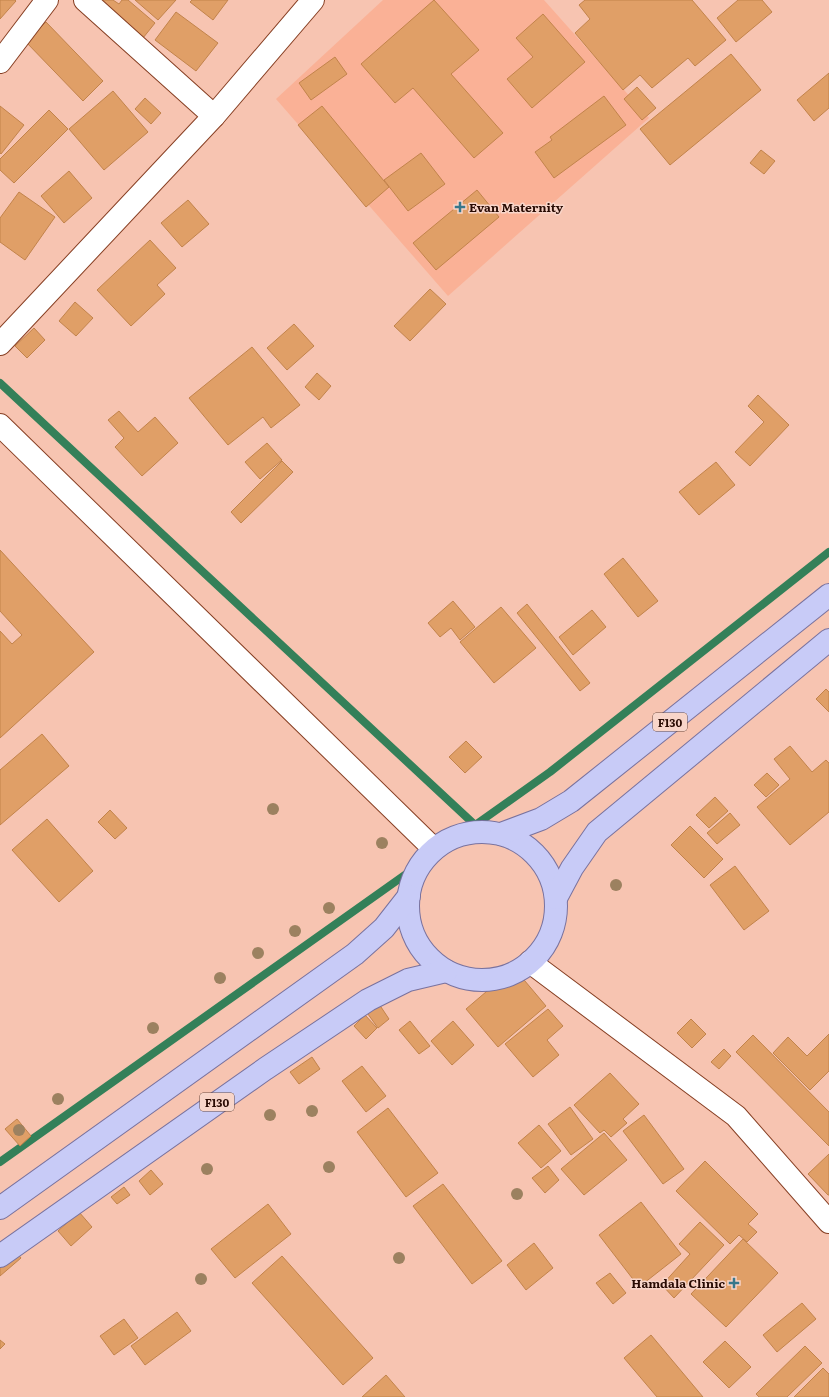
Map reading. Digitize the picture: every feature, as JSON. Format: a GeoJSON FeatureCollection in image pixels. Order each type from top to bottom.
{"type":"FeatureCollection","features":[{"type":"Feature","properties":{"kind":"main road","name":"F130"},"geometry":{"type":"LineString","coordinates":[[501,834],[541,819],[571,801],[829,595]]}},
{"type":"Feature","properties":{"kind":"main road","name":"F130"},"geometry":{"type":"LineString","coordinates":[[556,898],[572,868],[597,832],[829,640]]}},
{"type":"Feature","properties":{"kind":"main road","name":"F130"},"geometry":{"type":"LineString","coordinates":[[484,832],[501,834],[518,841],[532,851],[544,864],[552,880],[556,898],[555,916],[551,933],[542,949],[530,962],[515,972],[481,980],[463,977],[446,971],[432,960],[420,947],[412,931],[408,913],[409,896],[414,878],[419,868],[434,849],[449,840],[466,834],[484,832]]}},
{"type":"Feature","properties":{"kind":"main road","name":"F130"},"geometry":{"type":"LineString","coordinates":[[0,1208],[354,954],[384,928],[409,896]]}},
{"type":"Feature","properties":{"kind":"main road","name":"F130"},"geometry":{"type":"LineString","coordinates":[[0,1256],[264,1069],[368,1000],[408,980],[446,971]]}},
{"type":"Feature","properties":{"kind":"street"},"geometry":{"type":"LineString","coordinates":[[0,62],[47,0]]}},
{"type":"Feature","properties":{"kind":"street"},"geometry":{"type":"LineString","coordinates":[[84,0],[214,116]]}},
{"type":"Feature","properties":{"kind":"street"},"geometry":{"type":"LineString","coordinates":[[0,344],[214,116],[313,0]]}},
{"type":"Feature","properties":{"kind":"street"},"geometry":{"type":"LineString","coordinates":[[0,426],[434,849]]}},
{"type":"Feature","properties":{"kind":"street"},"geometry":{"type":"LineString","coordinates":[[530,962],[736,1116],[829,1222]]}},
{"type":"Feature","properties":{"kind":"shaded area","name":"Evan Maternity"},"geometry":{"type":"Polygon","coordinates":[[[383,0],[544,0],[649,118],[448,296],[276,99],[383,0]]]}},
{"type":"Feature","properties":{"kind":"building"},"geometry":{"type":"Polygon","coordinates":[[[0,0],[16,1],[0,19],[0,0]]]}},
{"type":"Feature","properties":{"kind":"building"},"geometry":{"type":"Polygon","coordinates":[[[90,0],[113,0],[119,4],[122,0],[128,0],[155,23],[139,43],[90,0]]]}},
{"type":"Feature","properties":{"kind":"building"},"geometry":{"type":"Polygon","coordinates":[[[135,0],[176,0],[158,20],[135,0]]]}},
{"type":"Feature","properties":{"kind":"building"},"geometry":{"type":"Polygon","coordinates":[[[192,0],[228,0],[213,20],[190,2],[192,0]]]}},
{"type":"Feature","properties":{"kind":"building"},"geometry":{"type":"Polygon","coordinates":[[[434,0],[479,50],[451,74],[503,133],[474,158],[413,88],[395,103],[361,64],[434,0]]]}},
{"type":"Feature","properties":{"kind":"building"},"geometry":{"type":"Polygon","coordinates":[[[585,0],[692,0],[726,40],[695,66],[688,58],[652,88],[640,75],[623,90],[575,33],[590,19],[579,5],[585,0]]]}},
{"type":"Feature","properties":{"kind":"building"},"geometry":{"type":"Polygon","coordinates":[[[738,0],[762,0],[772,12],[736,42],[717,18],[738,0]]]}},
{"type":"Feature","properties":{"kind":"building"},"geometry":{"type":"Polygon","coordinates":[[[176,12],[218,43],[196,71],[155,40],[176,12]]]}},
{"type":"Feature","properties":{"kind":"building"},"geometry":{"type":"Polygon","coordinates":[[[543,14],[585,62],[532,108],[507,79],[533,57],[516,38],[543,14]]]}},
{"type":"Feature","properties":{"kind":"building"},"geometry":{"type":"Polygon","coordinates":[[[46,22],[103,81],[83,101],[26,42],[46,22]]]}},
{"type":"Feature","properties":{"kind":"building"},"geometry":{"type":"Polygon","coordinates":[[[731,54],[761,90],[670,165],[640,129],[731,54]]]}},
{"type":"Feature","properties":{"kind":"building"},"geometry":{"type":"Polygon","coordinates":[[[335,57],[347,74],[311,100],[299,83],[335,57]]]}},
{"type":"Feature","properties":{"kind":"building"},"geometry":{"type":"Polygon","coordinates":[[[829,73],[829,108],[814,121],[797,100],[829,73]]]}},
{"type":"Feature","properties":{"kind":"building"},"geometry":{"type":"Polygon","coordinates":[[[637,87],[656,108],[642,120],[624,99],[637,87]]]}},
{"type":"Feature","properties":{"kind":"building"},"geometry":{"type":"Polygon","coordinates":[[[113,91],[148,132],[104,170],[69,129],[113,91]]]}},
{"type":"Feature","properties":{"kind":"building"},"geometry":{"type":"Polygon","coordinates":[[[604,96],[626,125],[554,178],[535,152],[552,140],[550,137],[604,96]]]}},
{"type":"Feature","properties":{"kind":"building"},"geometry":{"type":"Polygon","coordinates":[[[145,98],[161,113],[151,124],[135,109],[145,98]]]}},
{"type":"Feature","properties":{"kind":"building"},"geometry":{"type":"Polygon","coordinates":[[[0,106],[24,125],[1,154],[0,153],[0,106]]]}},
{"type":"Feature","properties":{"kind":"building"},"geometry":{"type":"Polygon","coordinates":[[[322,106],[389,187],[366,207],[298,125],[322,106]]]}},
{"type":"Feature","properties":{"kind":"building"},"geometry":{"type":"Polygon","coordinates":[[[49,110],[68,129],[14,183],[0,170],[0,159],[49,110]]]}},
{"type":"Feature","properties":{"kind":"building"},"geometry":{"type":"Polygon","coordinates":[[[761,150],[775,161],[764,174],[750,163],[761,150]]]}},
{"type":"Feature","properties":{"kind":"building"},"geometry":{"type":"Polygon","coordinates":[[[421,153],[445,184],[408,211],[384,180],[421,153]]]}},
{"type":"Feature","properties":{"kind":"building"},"geometry":{"type":"Polygon","coordinates":[[[69,171],[92,198],[64,223],[41,196],[69,171]]]}},
{"type":"Feature","properties":{"kind":"building"},"geometry":{"type":"Polygon","coordinates":[[[477,190],[499,217],[436,270],[413,243],[477,190]]]}},
{"type":"Feature","properties":{"kind":"building"},"geometry":{"type":"Polygon","coordinates":[[[19,192],[55,217],[25,260],[0,242],[0,218],[19,192]]]}},
{"type":"Feature","properties":{"kind":"building"},"geometry":{"type":"Polygon","coordinates":[[[188,200],[209,224],[182,247],[161,223],[188,200]]]}},
{"type":"Feature","properties":{"kind":"building"},"geometry":{"type":"Polygon","coordinates":[[[150,240],[176,268],[157,285],[165,294],[131,326],[97,290],[150,240]]]}},
{"type":"Feature","properties":{"kind":"building"},"geometry":{"type":"Polygon","coordinates":[[[430,289],[446,304],[410,341],[394,326],[430,289]]]}},
{"type":"Feature","properties":{"kind":"building"},"geometry":{"type":"Polygon","coordinates":[[[75,302],[93,318],[76,336],[59,321],[75,302]]]}},
{"type":"Feature","properties":{"kind":"building"},"geometry":{"type":"Polygon","coordinates":[[[294,324],[314,346],[287,370],[267,348],[294,324]]]}},
{"type":"Feature","properties":{"kind":"building"},"geometry":{"type":"Polygon","coordinates":[[[34,328],[45,340],[27,358],[15,346],[34,328]]]}},
{"type":"Feature","properties":{"kind":"building"},"geometry":{"type":"Polygon","coordinates":[[[252,347],[300,405],[271,428],[263,417],[228,445],[189,398],[252,347]]]}},
{"type":"Feature","properties":{"kind":"building"},"geometry":{"type":"Polygon","coordinates":[[[317,373],[331,386],[319,400],[305,387],[317,373]]]}},
{"type":"Feature","properties":{"kind":"building"},"geometry":{"type":"Polygon","coordinates":[[[758,395],[789,425],[750,466],[735,452],[764,422],[748,406],[758,395]]]}},
{"type":"Feature","properties":{"kind":"building"},"geometry":{"type":"Polygon","coordinates":[[[119,411],[138,432],[155,417],[178,443],[142,476],[115,447],[124,438],[108,420],[119,411]]]}},
{"type":"Feature","properties":{"kind":"building"},"geometry":{"type":"Polygon","coordinates":[[[267,443],[282,460],[260,479],[245,462],[267,443]]]}},
{"type":"Feature","properties":{"kind":"building"},"geometry":{"type":"Polygon","coordinates":[[[282,461],[293,472],[241,523],[231,512],[282,461]]]}},
{"type":"Feature","properties":{"kind":"building"},"geometry":{"type":"Polygon","coordinates":[[[716,462],[735,485],[699,515],[679,492],[716,462]]]}},
{"type":"Feature","properties":{"kind":"building"},"geometry":{"type":"Polygon","coordinates":[[[0,550],[94,652],[0,738],[0,631],[12,644],[22,635],[0,611],[0,550]]]}},
{"type":"Feature","properties":{"kind":"building"},"geometry":{"type":"Polygon","coordinates":[[[623,558],[658,601],[638,617],[604,574],[623,558]]]}},
{"type":"Feature","properties":{"kind":"building"},"geometry":{"type":"Polygon","coordinates":[[[453,601],[475,627],[460,640],[451,628],[440,637],[428,623],[453,601]]]}},
{"type":"Feature","properties":{"kind":"building"},"geometry":{"type":"Polygon","coordinates":[[[527,604],[590,683],[580,691],[517,613],[527,604]]]}},
{"type":"Feature","properties":{"kind":"building"},"geometry":{"type":"Polygon","coordinates":[[[501,607],[536,648],[494,683],[460,642],[501,607]]]}},
{"type":"Feature","properties":{"kind":"building"},"geometry":{"type":"Polygon","coordinates":[[[592,610],[606,627],[573,655],[559,637],[592,610]]]}},
{"type":"Feature","properties":{"kind":"building"},"geometry":{"type":"Polygon","coordinates":[[[826,689],[829,692],[829,712],[816,699],[826,689]]]}},
{"type":"Feature","properties":{"kind":"building"},"geometry":{"type":"Polygon","coordinates":[[[42,734],[69,766],[0,825],[0,770],[42,734]]]}},
{"type":"Feature","properties":{"kind":"building"},"geometry":{"type":"Polygon","coordinates":[[[466,741],[482,757],[465,773],[449,757],[466,741]]]}},
{"type":"Feature","properties":{"kind":"building"},"geometry":{"type":"Polygon","coordinates":[[[790,746],[812,772],[826,760],[829,763],[829,812],[790,845],[757,807],[790,779],[774,759],[790,746]]]}},
{"type":"Feature","properties":{"kind":"building"},"geometry":{"type":"Polygon","coordinates":[[[767,773],[779,785],[766,797],[754,785],[767,773]]]}},
{"type":"Feature","properties":{"kind":"building"},"geometry":{"type":"Polygon","coordinates":[[[715,797],[728,811],[709,828],[696,815],[715,797]]]}},
{"type":"Feature","properties":{"kind":"building"},"geometry":{"type":"Polygon","coordinates":[[[110,810],[127,828],[115,839],[98,822],[110,810]]]}},
{"type":"Feature","properties":{"kind":"building"},"geometry":{"type":"Polygon","coordinates":[[[730,813],[740,825],[717,844],[707,833],[730,813]]]}},
{"type":"Feature","properties":{"kind":"building"},"geometry":{"type":"Polygon","coordinates":[[[47,819],[93,871],[59,902],[12,850],[47,819]]]}},
{"type":"Feature","properties":{"kind":"building"},"geometry":{"type":"Polygon","coordinates":[[[690,826],[723,859],[704,878],[671,845],[690,826]]]}},
{"type":"Feature","properties":{"kind":"building"},"geometry":{"type":"Polygon","coordinates":[[[735,866],[769,911],[744,930],[710,885],[735,866]]]}},
{"type":"Feature","properties":{"kind":"building"},"geometry":{"type":"Polygon","coordinates":[[[514,968],[546,1006],[498,1047],[466,1009],[514,968]]]}},
{"type":"Feature","properties":{"kind":"building"},"geometry":{"type":"Polygon","coordinates":[[[377,1001],[389,1019],[378,1028],[365,1010],[377,1001]]]}},
{"type":"Feature","properties":{"kind":"building"},"geometry":{"type":"Polygon","coordinates":[[[548,1009],[563,1026],[547,1040],[559,1055],[533,1077],[505,1044],[548,1009]]]}},
{"type":"Feature","properties":{"kind":"building"},"geometry":{"type":"Polygon","coordinates":[[[365,1015],[377,1028],[366,1039],[354,1026],[365,1015]]]}},
{"type":"Feature","properties":{"kind":"building"},"geometry":{"type":"Polygon","coordinates":[[[691,1019],[706,1034],[692,1048],[677,1033],[691,1019]]]}},
{"type":"Feature","properties":{"kind":"building"},"geometry":{"type":"Polygon","coordinates":[[[410,1021],[430,1046],[419,1054],[399,1030],[410,1021]]]}},
{"type":"Feature","properties":{"kind":"building"},"geometry":{"type":"Polygon","coordinates":[[[453,1021],[474,1045],[452,1065],[431,1041],[453,1021]]]}},
{"type":"Feature","properties":{"kind":"building"},"geometry":{"type":"Polygon","coordinates":[[[829,1034],[829,1071],[810,1090],[773,1053],[788,1037],[807,1056],[829,1034]]]}},
{"type":"Feature","properties":{"kind":"building"},"geometry":{"type":"Polygon","coordinates":[[[753,1035],[829,1112],[829,1146],[736,1052],[753,1035]]]}},
{"type":"Feature","properties":{"kind":"building"},"geometry":{"type":"Polygon","coordinates":[[[724,1049],[731,1056],[719,1069],[711,1062],[724,1049]]]}},
{"type":"Feature","properties":{"kind":"building"},"geometry":{"type":"Polygon","coordinates":[[[312,1057],[320,1069],[299,1084],[290,1072],[312,1057]]]}},
{"type":"Feature","properties":{"kind":"building"},"geometry":{"type":"Polygon","coordinates":[[[362,1066],[386,1096],[366,1112],[342,1081],[362,1066]]]}},
{"type":"Feature","properties":{"kind":"building"},"geometry":{"type":"Polygon","coordinates":[[[610,1073],[639,1104],[623,1119],[627,1123],[611,1137],[604,1130],[600,1133],[574,1105],[610,1073]]]}},
{"type":"Feature","properties":{"kind":"building"},"geometry":{"type":"Polygon","coordinates":[[[570,1107],[593,1139],[571,1155],[548,1124],[570,1107]]]}},
{"type":"Feature","properties":{"kind":"building"},"geometry":{"type":"Polygon","coordinates":[[[388,1108],[438,1173],[406,1197],[357,1132],[388,1108]]]}},
{"type":"Feature","properties":{"kind":"building"},"geometry":{"type":"Polygon","coordinates":[[[644,1115],[684,1169],[663,1184],[623,1131],[644,1115]]]}},
{"type":"Feature","properties":{"kind":"building"},"geometry":{"type":"Polygon","coordinates":[[[17,1119],[31,1136],[20,1146],[5,1129],[17,1119]]]}},
{"type":"Feature","properties":{"kind":"building"},"geometry":{"type":"Polygon","coordinates":[[[539,1125],[561,1151],[541,1168],[518,1143],[539,1125]]]}},
{"type":"Feature","properties":{"kind":"building"},"geometry":{"type":"Polygon","coordinates":[[[604,1133],[627,1160],[584,1195],[561,1169],[604,1133]]]}},
{"type":"Feature","properties":{"kind":"building"},"geometry":{"type":"Polygon","coordinates":[[[829,1154],[829,1195],[828,1195],[808,1174],[829,1154]]]}},
{"type":"Feature","properties":{"kind":"building"},"geometry":{"type":"Polygon","coordinates":[[[705,1161],[758,1214],[748,1224],[757,1232],[747,1242],[739,1235],[730,1244],[676,1191],[705,1161]]]}},
{"type":"Feature","properties":{"kind":"building"},"geometry":{"type":"Polygon","coordinates":[[[548,1166],[559,1180],[545,1193],[532,1178],[548,1166]]]}},
{"type":"Feature","properties":{"kind":"building"},"geometry":{"type":"Polygon","coordinates":[[[151,1170],[163,1184],[150,1195],[139,1181],[151,1170]]]}},
{"type":"Feature","properties":{"kind":"building"},"geometry":{"type":"Polygon","coordinates":[[[443,1184],[502,1261],[472,1284],[413,1206],[443,1184]]]}},
{"type":"Feature","properties":{"kind":"building"},"geometry":{"type":"Polygon","coordinates":[[[124,1187],[130,1195],[117,1204],[111,1197],[124,1187]]]}},
{"type":"Feature","properties":{"kind":"building"},"geometry":{"type":"Polygon","coordinates":[[[641,1202],[681,1254],[639,1287],[599,1235],[641,1202]]]}},
{"type":"Feature","properties":{"kind":"building"},"geometry":{"type":"Polygon","coordinates":[[[268,1204],[291,1234],[235,1278],[211,1249],[268,1204]]]}},
{"type":"Feature","properties":{"kind":"building"},"geometry":{"type":"Polygon","coordinates":[[[79,1212],[92,1227],[71,1246],[58,1231],[79,1212]]]}},
{"type":"Feature","properties":{"kind":"building"},"geometry":{"type":"Polygon","coordinates":[[[700,1222],[724,1245],[674,1298],[662,1285],[690,1254],[679,1244],[700,1222]]]}},
{"type":"Feature","properties":{"kind":"building","name":"Hamdala Clinic"},"geometry":{"type":"Polygon","coordinates":[[[743,1239],[778,1273],[726,1327],[691,1294],[743,1239]]]}},
{"type":"Feature","properties":{"kind":"building"},"geometry":{"type":"Polygon","coordinates":[[[534,1243],[553,1268],[526,1290],[507,1265],[534,1243]]]}},
{"type":"Feature","properties":{"kind":"building"},"geometry":{"type":"Polygon","coordinates":[[[10,1245],[21,1258],[0,1276],[0,1254],[10,1245]]]}},
{"type":"Feature","properties":{"kind":"building"},"geometry":{"type":"Polygon","coordinates":[[[282,1256],[373,1358],[343,1385],[252,1283],[282,1256]]]}},
{"type":"Feature","properties":{"kind":"building"},"geometry":{"type":"Polygon","coordinates":[[[610,1273],[626,1293],[613,1304],[596,1283],[610,1273]]]}},
{"type":"Feature","properties":{"kind":"building"},"geometry":{"type":"Polygon","coordinates":[[[802,1303],[816,1319],[777,1352],[763,1335],[802,1303]]]}},
{"type":"Feature","properties":{"kind":"building"},"geometry":{"type":"Polygon","coordinates":[[[177,1312],[191,1331],[145,1365],[131,1346],[177,1312]]]}},
{"type":"Feature","properties":{"kind":"building"},"geometry":{"type":"Polygon","coordinates":[[[124,1319],[138,1338],[114,1355],[100,1336],[124,1319]]]}},
{"type":"Feature","properties":{"kind":"building"},"geometry":{"type":"Polygon","coordinates":[[[651,1335],[703,1397],[657,1397],[624,1358],[651,1335]]]}},
{"type":"Feature","properties":{"kind":"building"},"geometry":{"type":"Polygon","coordinates":[[[0,1340],[5,1344],[0,1349],[0,1340]]]}},
{"type":"Feature","properties":{"kind":"building"},"geometry":{"type":"Polygon","coordinates":[[[725,1341],[751,1367],[729,1388],[703,1362],[725,1341]]]}},
{"type":"Feature","properties":{"kind":"building"},"geometry":{"type":"Polygon","coordinates":[[[805,1346],[822,1363],[787,1397],[759,1397],[756,1394],[805,1346]]]}},
{"type":"Feature","properties":{"kind":"building"},"geometry":{"type":"Polygon","coordinates":[[[823,1368],[829,1374],[829,1397],[794,1397],[823,1368]]]}},
{"type":"Feature","properties":{"kind":"building"},"geometry":{"type":"Polygon","coordinates":[[[386,1375],[405,1397],[362,1397],[386,1375]]]}},
{"type":"Feature","properties":{"kind":"waterway"},"geometry":{"type":"LineString","coordinates":[[0,383],[475,825]]}},
{"type":"Feature","properties":{"kind":"waterway"},"geometry":{"type":"LineString","coordinates":[[0,1162],[550,772],[829,552]]}},
{"type":"Feature","properties":{"kind":"place","name":"Evan Maternity"},"geometry":{"type":"Point","coordinates":[460,207]}},
{"type":"Feature","properties":{"kind":"place","name":"Hamdala Clinic"},"geometry":{"type":"Point","coordinates":[734,1283]}}]}
